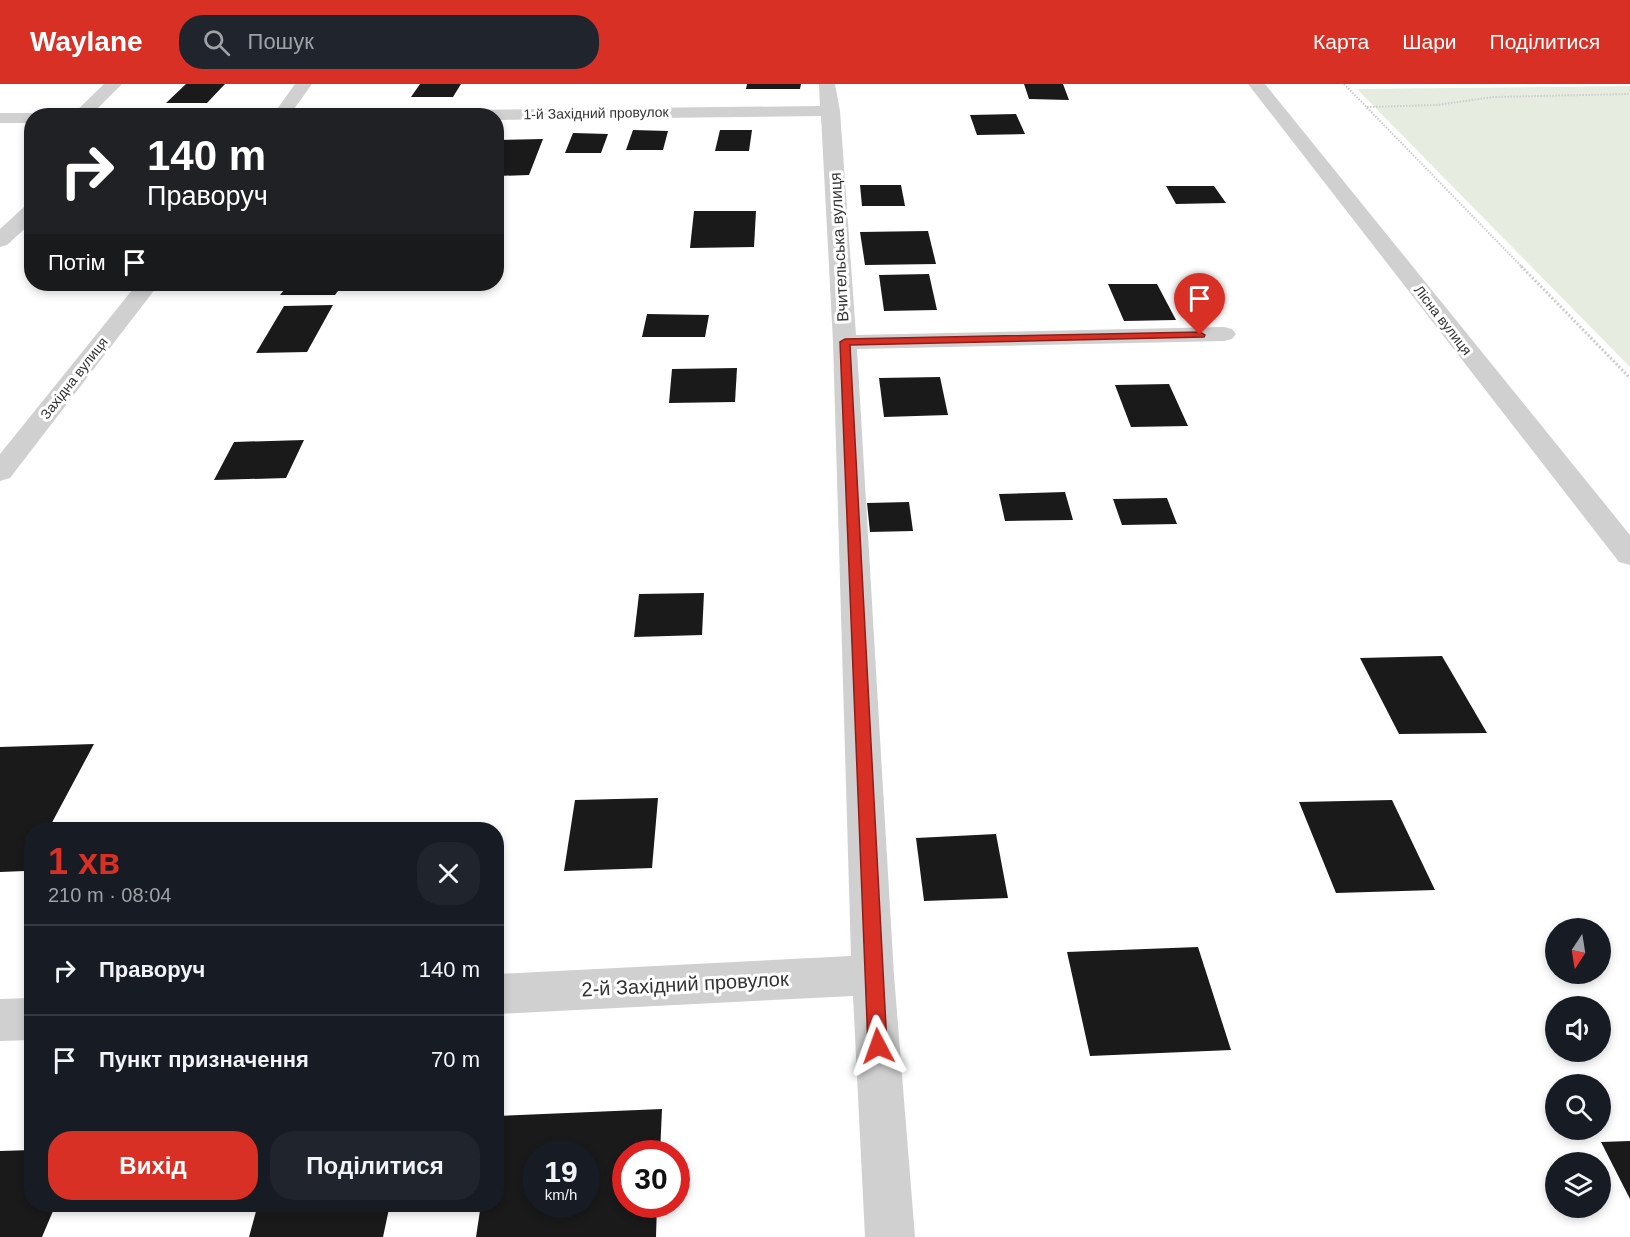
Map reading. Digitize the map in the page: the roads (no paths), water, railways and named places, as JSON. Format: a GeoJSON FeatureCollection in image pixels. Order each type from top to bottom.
{"type":"FeatureCollection","features":[{"type":"Feature","properties":{"kind":"street"},"geometry":{"type":"LineString","coordinates":[[88,108],[114,84]]}},
{"type":"Feature","properties":{"kind":"street"},"geometry":{"type":"LineString","coordinates":[[286,108],[304,84]]}},
{"type":"Feature","properties":{"kind":"street","name":"Лісна вулиця"},"geometry":{"type":"LineString","coordinates":[[1256,84],[1630,555]]}},
{"type":"Feature","properties":{"kind":"street","name":"1-й Західний провулок"},"geometry":{"type":"LineString","coordinates":[[504,110],[829,98]]}},
{"type":"Feature","properties":{"kind":"street","name":"Вчительська вулиця"},"geometry":{"type":"LineString","coordinates":[[829,98],[845,342],[873,975],[890,1237]]}},
{"type":"Feature","properties":{"kind":"street"},"geometry":{"type":"LineString","coordinates":[[0,118],[24,118]]}},
{"type":"Feature","properties":{"kind":"street"},"geometry":{"type":"LineString","coordinates":[[0,241],[24,218]]}},
{"type":"Feature","properties":{"kind":"street","name":"Західна вулиця"},"geometry":{"type":"LineString","coordinates":[[0,472],[142,291]]}},
{"type":"Feature","properties":{"kind":"street"},"geometry":{"type":"LineString","coordinates":[[845,342],[1224,334]]}},
{"type":"Feature","properties":{"kind":"street","name":"2-й Західний провулок"},"geometry":{"type":"LineString","coordinates":[[504,994],[873,975]]}},
{"type":"Feature","properties":{"kind":"street"},"geometry":{"type":"LineString","coordinates":[[0,1020],[24,1019]]}}]}
